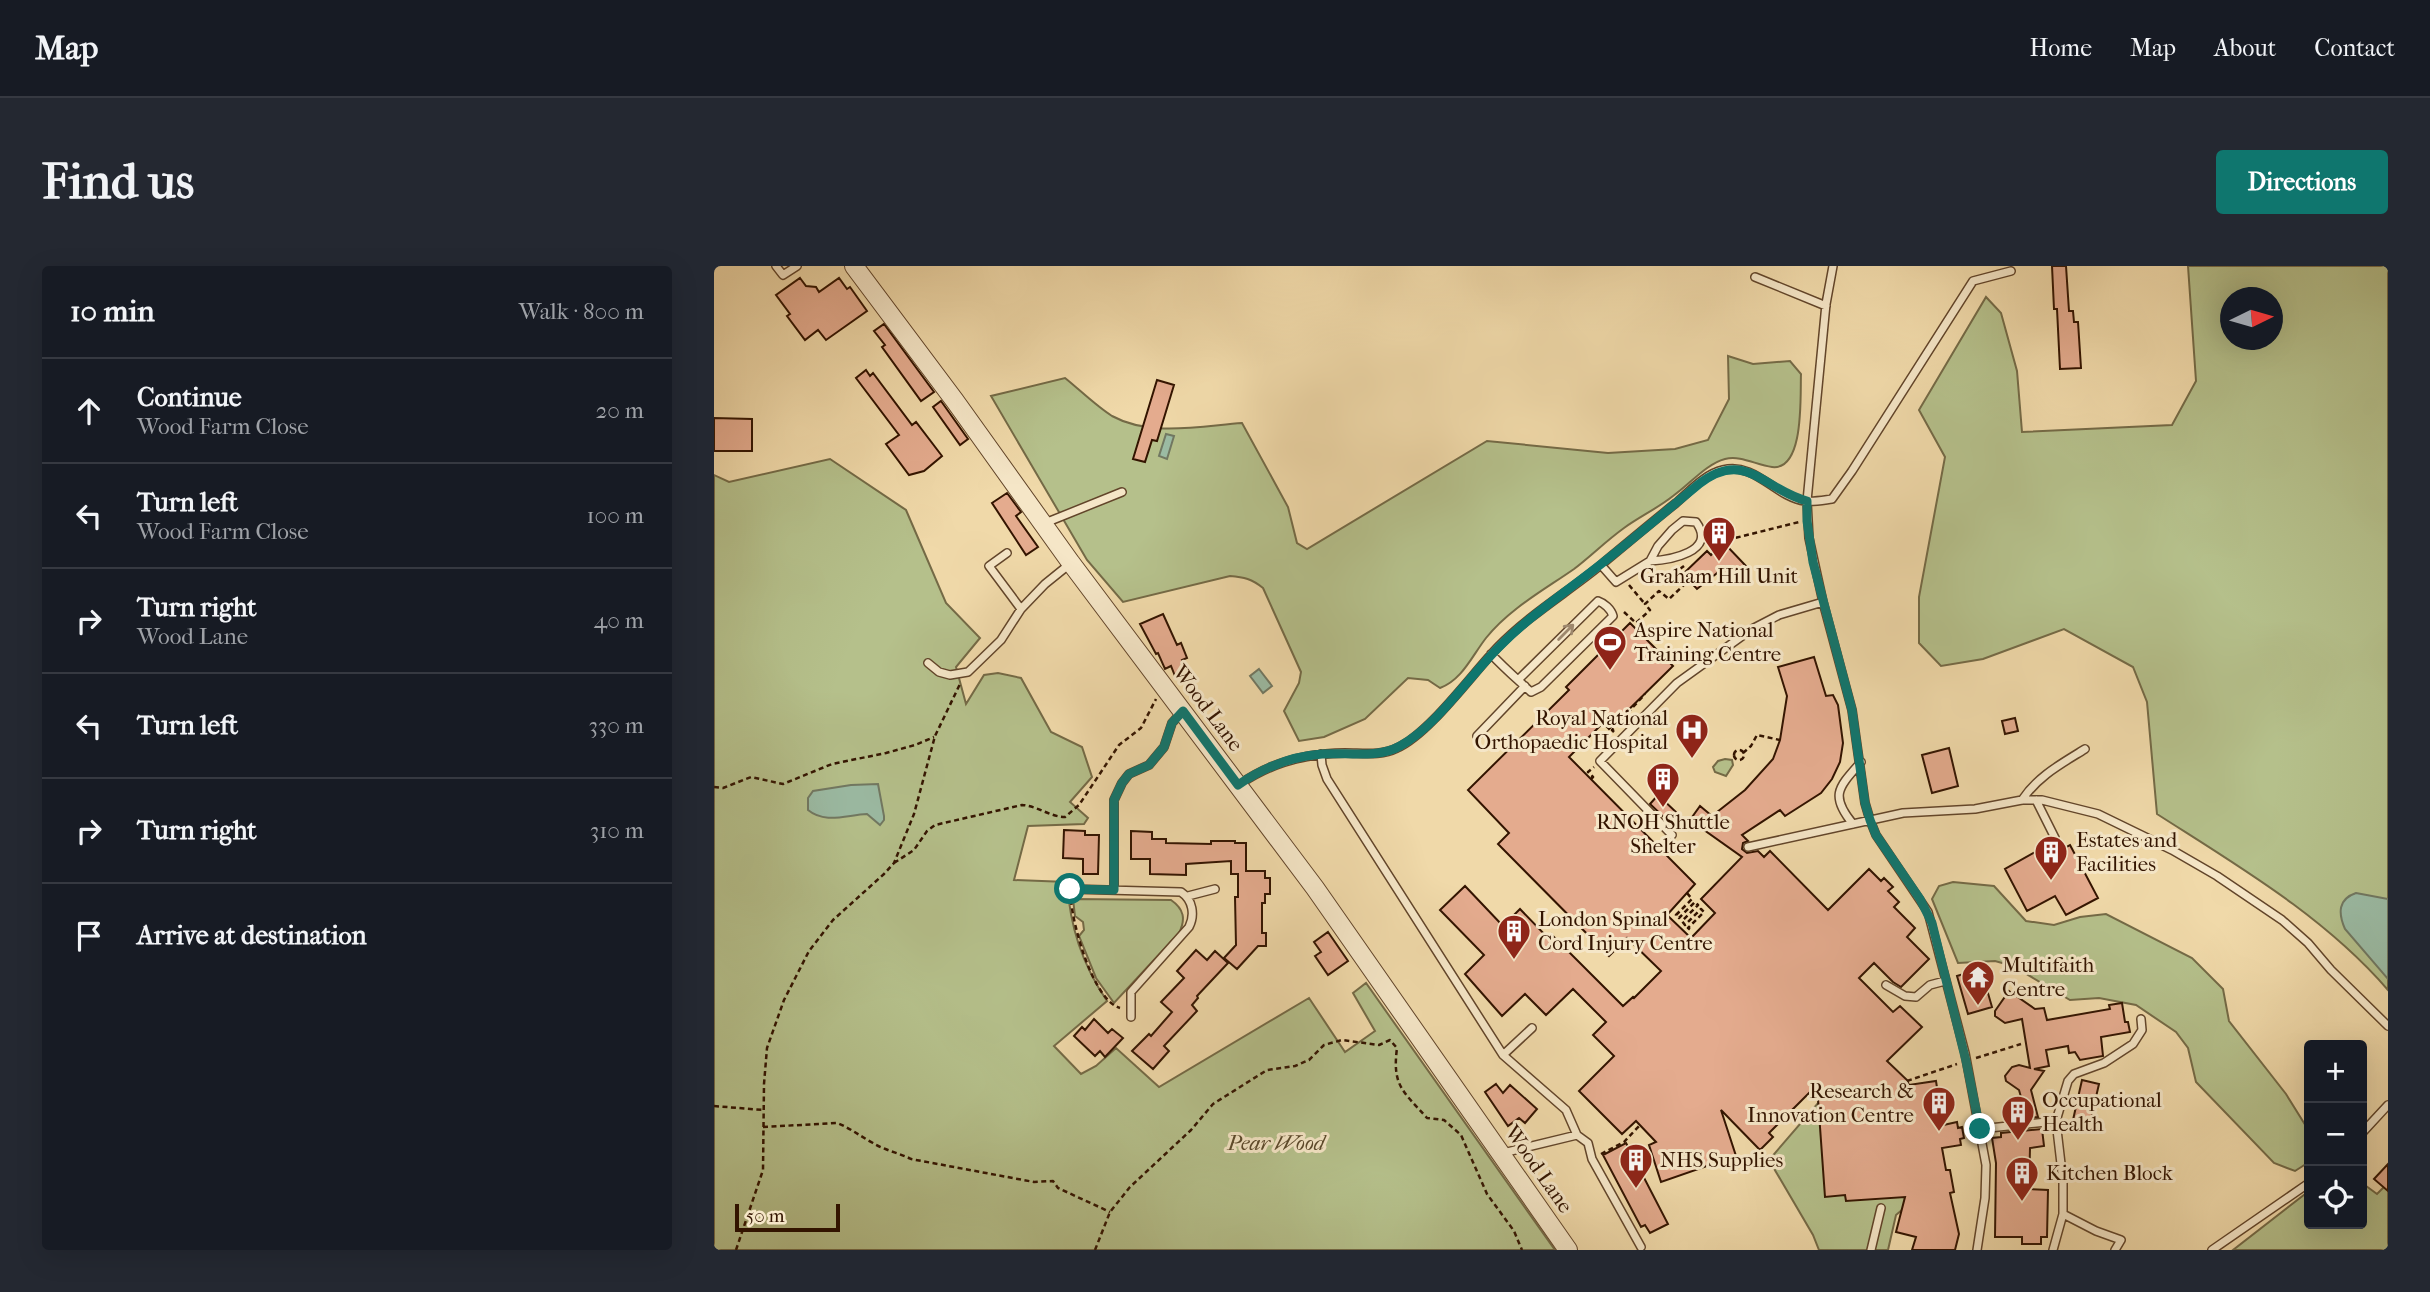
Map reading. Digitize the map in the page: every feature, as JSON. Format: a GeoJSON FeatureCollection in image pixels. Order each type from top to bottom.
{"type":"FeatureCollection","features":[{"type":"Feature","properties":{"kind":"street","name":"Wood Lane"},"geometry":{"type":"LineString","coordinates":[[854,266],[1071,563],[1315,888],[1568,1250]]}},
{"type":"Feature","properties":{"kind":"lane"},"geometry":{"type":"LineString","coordinates":[[776,266],[783,275],[797,266]]}},
{"type":"Feature","properties":{"kind":"lane"},"geometry":{"type":"LineString","coordinates":[[1833,266],[1826,306],[1807,501],[1809,538],[1852,710],[1865,803],[1870,820],[1876,835],[1928,912],[1966,1061],[1987,1180],[1977,1250]]}},
{"type":"Feature","properties":{"kind":"lane"},"geometry":{"type":"LineString","coordinates":[[1238,785],[1273,765],[1289,760],[1321,754],[1366,754],[1397,748],[1422,730],[1491,654],[1539,611],[1601,565],[1708,477],[1724,470],[1746,470],[1794,498],[1807,501],[1832,499],[1973,281],[2011,271]]}},
{"type":"Feature","properties":{"kind":"lane"},"geometry":{"type":"LineString","coordinates":[[1755,277],[1826,306]]}},
{"type":"Feature","properties":{"kind":"lane"},"geometry":{"type":"LineString","coordinates":[[1043,523],[1122,492]]}},
{"type":"Feature","properties":{"kind":"lane"},"geometry":{"type":"LineString","coordinates":[[1601,565],[1616,582],[1650,561],[1675,559],[1691,550],[1699,543],[1700,527],[1696,522],[1683,521],[1658,546],[1650,561]]}},
{"type":"Feature","properties":{"kind":"lane"},"geometry":{"type":"LineString","coordinates":[[1007,553],[989,566],[1021,609]]}},
{"type":"Feature","properties":{"kind":"lane"},"geometry":{"type":"LineString","coordinates":[[928,663],[939,672],[950,675],[968,672],[1001,640],[1021,609],[1045,584],[1071,563]]}},
{"type":"Feature","properties":{"kind":"lane"},"geometry":{"type":"LineString","coordinates":[[1477,736],[1521,683],[1598,601],[1603,603],[1613,616],[1541,687],[1531,692],[1521,683],[1491,654]]}},
{"type":"Feature","properties":{"kind":"lane"},"geometry":{"type":"LineString","coordinates":[[1672,835],[1600,761],[1677,683],[1752,628],[1779,615],[1823,602]]}},
{"type":"Feature","properties":{"kind":"lane"},"geometry":{"type":"LineString","coordinates":[[1114,890],[1114,800],[1129,774],[1149,765],[1164,747],[1172,723],[1183,711]]}},
{"type":"Feature","properties":{"kind":"lane"},"geometry":{"type":"LineString","coordinates":[[2022,800],[2046,773],[2085,749]]}},
{"type":"Feature","properties":{"kind":"lane"},"geometry":{"type":"LineString","coordinates":[[1321,754],[1327,779],[1503,1055],[1566,1110],[1577,1135],[1588,1143],[1592,1158],[1641,1247]]}},
{"type":"Feature","properties":{"kind":"lane"},"geometry":{"type":"LineString","coordinates":[[1853,824],[1839,805],[1838,795],[1849,775],[1861,762]]}},
{"type":"Feature","properties":{"kind":"lane"},"geometry":{"type":"LineString","coordinates":[[1748,847],[1903,813],[1975,809],[2022,800],[2061,804],[2098,814],[2172,850],[2217,876],[2282,920],[2308,943],[2331,970],[2388,1026]]}},
{"type":"Feature","properties":{"kind":"lane"},"geometry":{"type":"LineString","coordinates":[[2036,800],[2055,838]]}},
{"type":"Feature","properties":{"kind":"lane"},"geometry":{"type":"LineString","coordinates":[[1070,889],[1181,892],[1188,896],[1193,909],[1193,920],[1131,992],[1131,1012]]}},
{"type":"Feature","properties":{"kind":"lane"},"geometry":{"type":"LineString","coordinates":[[1188,896],[1215,889]]}},
{"type":"Feature","properties":{"kind":"lane"},"geometry":{"type":"LineString","coordinates":[[1886,985],[1897,992],[1916,997],[1930,985],[1945,981]]}},
{"type":"Feature","properties":{"kind":"lane"},"geometry":{"type":"LineString","coordinates":[[2053,1250],[2063,1214],[2063,1181],[2056,1121],[2065,1090],[2074,1074],[2104,1063],[2133,1044],[2142,1031],[2141,1019]]}},
{"type":"Feature","properties":{"kind":"lane"},"geometry":{"type":"LineString","coordinates":[[1503,1055],[1532,1028]]}},
{"type":"Feature","properties":{"kind":"lane"},"geometry":{"type":"LineString","coordinates":[[2367,1128],[2388,1105]]}},
{"type":"Feature","properties":{"kind":"lane"},"geometry":{"type":"LineString","coordinates":[[1980,1129],[2056,1121]]}},
{"type":"Feature","properties":{"kind":"lane"},"geometry":{"type":"LineString","coordinates":[[1502,1154],[1577,1135]]}},
{"type":"Feature","properties":{"kind":"lane"},"geometry":{"type":"LineString","coordinates":[[2213,1250],[2304,1186]]}},
{"type":"Feature","properties":{"kind":"lane"},"geometry":{"type":"LineString","coordinates":[[1871,1250],[1881,1208]]}},
{"type":"Feature","properties":{"kind":"lane"},"geometry":{"type":"LineString","coordinates":[[2063,1214],[2121,1240],[2115,1250]]}},
{"type":"Feature","properties":{"kind":"path"},"geometry":{"type":"LineString","coordinates":[[1705,548],[1715,542],[1795,523]]}},
{"type":"Feature","properties":{"kind":"path"},"geometry":{"type":"LineString","coordinates":[[1645,604],[1659,591],[1669,599],[1686,583],[1676,572],[1686,564]]}},
{"type":"Feature","properties":{"kind":"path"},"geometry":{"type":"LineString","coordinates":[[1618,606],[1636,623],[1650,610],[1626,581]]}},
{"type":"Feature","properties":{"kind":"path"},"geometry":{"type":"LineString","coordinates":[[894,863],[914,814],[935,737],[968,672]]}},
{"type":"Feature","properties":{"kind":"path"},"geometry":{"type":"LineString","coordinates":[[736,1250],[763,1170],[767,1048],[784,1000],[808,951],[834,920],[894,863],[914,850],[934,825],[1022,804],[1033,805],[1057,817],[1065,817],[1079,805],[1119,746],[1141,728],[1154,702],[1165,689]]}},
{"type":"Feature","properties":{"kind":"path"},"geometry":{"type":"LineString","coordinates":[[1616,734],[1612,730],[1645,694]]}},
{"type":"Feature","properties":{"kind":"path"},"geometry":{"type":"LineString","coordinates":[[1743,753],[1757,735],[1780,740]]}},
{"type":"Feature","properties":{"kind":"path"},"geometry":{"type":"LineString","coordinates":[[714,787],[723,788],[751,776],[783,784],[832,764],[886,753],[935,737]]}},
{"type":"Feature","properties":{"kind":"path"},"geometry":{"type":"LineString","coordinates":[[1070,889],[1075,928],[1090,970],[1109,1002],[1117,1008],[1131,1012]]}},
{"type":"Feature","properties":{"kind":"path"},"geometry":{"type":"LineString","coordinates":[[1687,893],[1692,899],[1676,915],[1679,918],[1695,902],[1698,905],[1682,922],[1685,925],[1701,909],[1704,912],[1688,928],[1692,931]]}},
{"type":"Feature","properties":{"kind":"path"},"geometry":{"type":"LineString","coordinates":[[1096,1250],[1110,1212],[1130,1187],[1191,1130],[1213,1104],[1267,1070],[1295,1066],[1310,1060],[1324,1045],[1342,1040],[1379,1045],[1390,1040],[1397,1048],[1394,1069],[1400,1087],[1427,1118],[1444,1120],[1461,1135],[1487,1194],[1514,1231],[1522,1250]]}},
{"type":"Feature","properties":{"kind":"path"},"geometry":{"type":"LineString","coordinates":[[1976,1058],[2021,1044]]}},
{"type":"Feature","properties":{"kind":"path"},"geometry":{"type":"LineString","coordinates":[[1908,1081],[1959,1064]]}},
{"type":"Feature","properties":{"kind":"path"},"geometry":{"type":"LineString","coordinates":[[714,1106],[763,1110]]}},
{"type":"Feature","properties":{"kind":"path"},"geometry":{"type":"LineString","coordinates":[[763,1127],[837,1123],[847,1126],[876,1146],[911,1159],[1034,1182],[1053,1181],[1058,1188],[1110,1212]]}},
{"type":"Feature","properties":{"kind":"path"},"geometry":{"type":"LineString","coordinates":[[1592,1158],[1624,1142],[1640,1125]]}},
{"type":"Feature","properties":{"kind":"green space"},"geometry":{"type":"Polygon","coordinates":[[[2188,266],[2388,266],[2388,990],[2363,963],[2308,916],[2249,873],[2157,814],[2147,702],[2133,667],[2064,629],[1983,659],[1941,666],[1919,643],[1919,597],[1945,457],[1919,410],[1986,297],[2001,313],[2017,371],[2022,432],[2172,425],[2196,381],[2188,266]]]}},
{"type":"Feature","properties":{"kind":"green space"},"geometry":{"type":"Polygon","coordinates":[[[1728,356],[1753,364],[1790,361],[1801,374],[1798,430],[1790,457],[1783,465],[1772,467],[1731,458],[1711,465],[1505,618],[1486,638],[1461,673],[1448,684],[1440,688],[1428,680],[1408,678],[1365,719],[1324,737],[1299,741],[1284,711],[1299,683],[1301,672],[1263,588],[1248,579],[1230,576],[1123,602],[1087,560],[991,396],[1065,378],[1106,412],[1127,422],[1159,428],[1242,423],[1288,507],[1297,543],[1307,549],[1487,441],[1608,453],[1675,449],[1708,440],[1729,399],[1728,356]]]}},
{"type":"Feature","properties":{"kind":"green space","name":"Pear Wood"},"geometry":{"type":"Polygon","coordinates":[[[830,459],[906,510],[946,603],[980,638],[956,667],[966,704],[984,675],[998,673],[1021,678],[1051,732],[1082,747],[1092,777],[1070,802],[1088,818],[1084,824],[1028,826],[1014,880],[1067,882],[1074,930],[1084,959],[1107,1001],[1054,1046],[1081,1074],[1096,1066],[1116,1048],[1159,1087],[1309,998],[1345,1052],[1375,1031],[1353,993],[1366,983],[1555,1250],[714,1250],[714,475],[729,482],[830,459]]]}},
{"type":"Feature","properties":{"kind":"green space"},"geometry":{"type":"Polygon","coordinates":[[[1732,760],[1733,765],[1726,776],[1715,772],[1713,767],[1718,761],[1732,760]]]}},
{"type":"Feature","properties":{"kind":"green space"},"geometry":{"type":"Polygon","coordinates":[[[1953,882],[1994,886],[2026,921],[2054,925],[2080,917],[2106,914],[2192,958],[2223,989],[2229,1021],[2286,1094],[2304,1123],[2304,1165],[2295,1171],[2274,1163],[2196,1082],[2188,1048],[2176,1032],[2136,1005],[2099,998],[2070,1000],[2013,966],[1995,961],[1958,963],[1932,899],[1939,886],[1953,882]]]}},
{"type":"Feature","properties":{"kind":"green space"},"geometry":{"type":"Polygon","coordinates":[[[1073,899],[1171,900],[1179,907],[1183,923],[1179,933],[1114,1003],[1096,978],[1079,936],[1084,930],[1083,922],[1075,916],[1073,899]]]}},
{"type":"Feature","properties":{"kind":"green space"},"geometry":{"type":"Polygon","coordinates":[[[1850,1066],[1909,1184],[1903,1209],[1896,1215],[1888,1250],[1819,1250],[1769,1160],[1850,1066]]]}},
{"type":"Feature","properties":{"kind":"green space"},"geometry":{"type":"Polygon","coordinates":[[[2388,1183],[2388,1250],[2233,1250],[2304,1195],[2304,1229],[2367,1229],[2367,1187],[2377,1194],[2388,1183]]]}},
{"type":"Feature","properties":{"kind":"shaded area"},"geometry":{"type":"Polygon","coordinates":[[[1166,434],[1174,436],[1167,459],[1159,456],[1166,434]]]}},
{"type":"Feature","properties":{"kind":"shaded area"},"geometry":{"type":"Polygon","coordinates":[[[1259,669],[1272,686],[1263,693],[1250,676],[1259,669]]]}},
{"type":"Feature","properties":{"kind":"shaded area"},"geometry":{"type":"Polygon","coordinates":[[[878,784],[884,816],[880,825],[867,814],[829,818],[808,810],[808,798],[813,791],[878,784]]]}},
{"type":"Feature","properties":{"kind":"shaded area"},"geometry":{"type":"Polygon","coordinates":[[[2356,893],[2388,899],[2388,979],[2345,929],[2341,907],[2346,899],[2356,893]]]}},
{"type":"Feature","properties":{"kind":"building"},"geometry":{"type":"Polygon","coordinates":[[[2052,266],[2066,266],[2069,311],[2073,311],[2074,322],[2078,322],[2081,368],[2060,369],[2052,266]]]}},
{"type":"Feature","properties":{"kind":"building"},"geometry":{"type":"Polygon","coordinates":[[[800,278],[806,286],[816,287],[819,292],[839,278],[847,289],[850,287],[867,311],[826,340],[818,330],[805,340],[787,316],[790,314],[776,295],[800,278]]]}},
{"type":"Feature","properties":{"kind":"building"},"geometry":{"type":"Polygon","coordinates":[[[884,324],[934,392],[921,401],[882,347],[885,345],[874,331],[884,324]]]}},
{"type":"Feature","properties":{"kind":"building"},"geometry":{"type":"Polygon","coordinates":[[[866,370],[870,376],[873,373],[912,425],[916,422],[942,456],[924,471],[909,475],[886,444],[899,435],[856,378],[866,370]]]}},
{"type":"Feature","properties":{"kind":"building"},"geometry":{"type":"Polygon","coordinates":[[[1157,380],[1174,385],[1157,441],[1152,440],[1145,462],[1133,459],[1157,380]]]}},
{"type":"Feature","properties":{"kind":"building"},"geometry":{"type":"Polygon","coordinates":[[[941,401],[968,439],[960,445],[933,407],[941,401]]]}},
{"type":"Feature","properties":{"kind":"building"},"geometry":{"type":"Polygon","coordinates":[[[714,418],[752,419],[752,451],[714,451],[714,418]]]}},
{"type":"Feature","properties":{"kind":"building"},"geometry":{"type":"Polygon","coordinates":[[[1007,493],[1021,512],[1016,516],[1038,547],[1026,555],[992,503],[1007,493]]]}},
{"type":"Feature","properties":{"kind":"building","name":"Graham Hill Unit"},"geometry":{"type":"Polygon","coordinates":[[[1724,543],[1746,566],[1738,574],[1733,569],[1726,576],[1721,570],[1697,589],[1683,574],[1707,551],[1711,555],[1724,543]]]}},
{"type":"Feature","properties":{"kind":"building"},"geometry":{"type":"Polygon","coordinates":[[[1163,614],[1177,645],[1181,643],[1187,658],[1182,660],[1187,671],[1175,676],[1171,666],[1165,669],[1140,624],[1163,614]]]}},
{"type":"Feature","properties":{"kind":"building"},"geometry":{"type":"Polygon","coordinates":[[[1630,623],[1673,666],[1609,729],[1603,723],[1569,757],[1695,884],[1667,915],[1691,938],[1715,913],[1701,899],[1742,857],[1690,820],[1700,806],[1712,816],[1745,790],[1773,759],[1780,740],[1787,696],[1778,667],[1814,657],[1826,696],[1833,695],[1838,705],[1843,743],[1840,762],[1821,793],[1785,816],[1780,810],[1742,835],[1748,841],[1743,843],[1742,849],[1747,853],[1758,851],[1764,857],[1770,851],[1828,910],[1869,869],[1881,881],[1884,878],[1893,887],[1888,891],[1899,902],[1894,907],[1915,928],[1907,937],[1929,959],[1901,987],[1874,963],[1859,978],[1893,1012],[1900,1006],[1922,1027],[1887,1061],[1909,1085],[1936,1081],[1939,1101],[1935,1102],[1939,1126],[1957,1122],[1958,1128],[1962,1127],[1964,1138],[1960,1139],[1961,1145],[1942,1148],[1954,1192],[1950,1193],[1959,1234],[1955,1250],[1912,1250],[1916,1237],[1896,1232],[1905,1197],[1846,1201],[1845,1195],[1825,1197],[1817,1085],[1769,1133],[1773,1137],[1760,1150],[1721,1110],[1736,1156],[1661,1182],[1649,1145],[1656,1142],[1636,1121],[1622,1134],[1579,1091],[1614,1056],[1593,1035],[1606,1022],[1573,989],[1546,1015],[1525,994],[1502,1016],[1465,974],[1484,955],[1440,910],[1465,886],[1503,926],[1520,909],[1547,937],[1551,934],[1623,1006],[1661,971],[1627,938],[1609,956],[1498,844],[1509,833],[1468,790],[1569,690],[1566,687],[1630,623]]]}},
{"type":"Feature","properties":{"kind":"building"},"geometry":{"type":"Polygon","coordinates":[[[2015,718],[2018,731],[2005,734],[2002,721],[2015,718]]]}},
{"type":"Feature","properties":{"kind":"building"},"geometry":{"type":"Polygon","coordinates":[[[1949,748],[1958,786],[1932,793],[1922,755],[1949,748]]]}},
{"type":"Feature","properties":{"kind":"building","name":"RNOH Shuttle Shelter"},"geometry":{"type":"Polygon","coordinates":[[[1658,795],[1677,813],[1669,822],[1650,804],[1658,795]]]}},
{"type":"Feature","properties":{"kind":"building"},"geometry":{"type":"Polygon","coordinates":[[[1064,830],[1099,835],[1098,874],[1083,874],[1083,859],[1063,858],[1064,830]]]}},
{"type":"Feature","properties":{"kind":"building"},"geometry":{"type":"Polygon","coordinates":[[[1131,831],[1152,832],[1152,839],[1166,839],[1166,843],[1246,843],[1246,871],[1265,871],[1265,878],[1270,878],[1270,894],[1265,894],[1265,903],[1262,903],[1262,933],[1266,933],[1266,946],[1258,946],[1237,969],[1224,958],[1236,945],[1235,897],[1238,897],[1238,874],[1231,874],[1231,861],[1186,864],[1186,875],[1150,874],[1150,859],[1131,859],[1131,831]]]}},
{"type":"Feature","properties":{"kind":"building","name":"Estates and Facilities"},"geometry":{"type":"Polygon","coordinates":[[[2070,845],[2098,898],[2066,915],[2055,896],[2027,911],[2005,869],[2037,851],[2042,860],[2070,845]]]}},
{"type":"Feature","properties":{"kind":"building"},"geometry":{"type":"Polygon","coordinates":[[[1328,932],[1348,961],[1328,975],[1315,956],[1321,952],[1314,942],[1328,932]]]}},
{"type":"Feature","properties":{"kind":"building"},"geometry":{"type":"Polygon","coordinates":[[[1196,950],[1207,960],[1215,951],[1228,963],[1197,996],[1192,1005],[1197,1011],[1164,1046],[1169,1051],[1153,1069],[1132,1051],[1149,1034],[1151,1036],[1172,1012],[1161,1002],[1184,978],[1177,971],[1196,950]]]}},
{"type":"Feature","properties":{"kind":"building"},"geometry":{"type":"Polygon","coordinates":[[[1981,969],[1992,1007],[1968,1014],[1957,976],[1981,969]]]}},
{"type":"Feature","properties":{"kind":"building"},"geometry":{"type":"Polygon","coordinates":[[[2009,991],[2035,1009],[2044,1008],[2047,1020],[2110,1009],[2109,1005],[2122,1003],[2125,1022],[2128,1022],[2130,1032],[2101,1037],[2103,1056],[2080,1060],[2075,1052],[2069,1053],[2068,1046],[2046,1050],[2049,1066],[2034,1069],[2044,1071],[2031,1090],[2038,1117],[2027,1118],[2019,1090],[2006,1081],[2005,1076],[2012,1067],[2019,1065],[2030,1068],[2022,1019],[2005,1023],[1995,1016],[1995,1011],[2009,991]]]}},
{"type":"Feature","properties":{"kind":"building"},"geometry":{"type":"Polygon","coordinates":[[[1094,1019],[1108,1033],[1112,1029],[1123,1038],[1105,1057],[1100,1051],[1095,1056],[1074,1036],[1082,1027],[1085,1030],[1094,1019]]]}},
{"type":"Feature","properties":{"kind":"building"},"geometry":{"type":"Polygon","coordinates":[[[2082,1080],[2099,1084],[2090,1123],[2073,1120],[2082,1080]]]}},
{"type":"Feature","properties":{"kind":"building"},"geometry":{"type":"Polygon","coordinates":[[[1496,1084],[1503,1093],[1510,1085],[1537,1109],[1525,1123],[1519,1118],[1508,1126],[1485,1092],[1496,1084]]]}},
{"type":"Feature","properties":{"kind":"building","name":"Kitchen Block"},"geometry":{"type":"Polygon","coordinates":[[[2042,1129],[2044,1146],[2030,1148],[2029,1189],[2048,1190],[2047,1237],[2041,1237],[2041,1244],[2022,1244],[2022,1237],[1995,1237],[1996,1163],[1992,1138],[2001,1137],[2001,1133],[2042,1129]]]}},
{"type":"Feature","properties":{"kind":"building","name":"NHS Supplies"},"geometry":{"type":"Polygon","coordinates":[[[1626,1143],[1668,1224],[1650,1233],[1645,1225],[1641,1227],[1603,1155],[1626,1143]]]}},
{"type":"Feature","properties":{"kind":"building"},"geometry":{"type":"Polygon","coordinates":[[[2388,1164],[2388,1191],[2374,1179],[2388,1164]]]}},
{"type":"Feature","properties":{"kind":"place","name":"Graham Hill Unit"},"geometry":{"type":"Point","coordinates":[1719,563]}},
{"type":"Feature","properties":{"kind":"place","name":"Aspire National Training Centre"},"geometry":{"type":"Point","coordinates":[1610,672]}},
{"type":"Feature","properties":{"kind":"place","name":"Royal National Orthopaedic Hospital"},"geometry":{"type":"Point","coordinates":[1692,760]}},
{"type":"Feature","properties":{"kind":"place","name":"RNOH Shuttle Shelter"},"geometry":{"type":"Point","coordinates":[1663,809]}},
{"type":"Feature","properties":{"kind":"place","name":"Estates and Facilities"},"geometry":{"type":"Point","coordinates":[2051,882]}},
{"type":"Feature","properties":{"kind":"place","name":"London Spinal Cord Injury Centre"},"geometry":{"type":"Point","coordinates":[1514,961]}},
{"type":"Feature","properties":{"kind":"place","name":"Multifaith Centre"},"geometry":{"type":"Point","coordinates":[1978,1007]}},
{"type":"Feature","properties":{"kind":"place","name":"Research & Innovation Centre"},"geometry":{"type":"Point","coordinates":[1939,1133]}},
{"type":"Feature","properties":{"kind":"place","name":"Occupational Health"},"geometry":{"type":"Point","coordinates":[2018,1142]}},
{"type":"Feature","properties":{"kind":"place","name":"NHS Supplies"},"geometry":{"type":"Point","coordinates":[1636,1190]}},
{"type":"Feature","properties":{"kind":"place","name":"Kitchen Block"},"geometry":{"type":"Point","coordinates":[2022,1203]}},
{"type":"Feature","properties":{"kind":"route"},"geometry":{"type":"LineString","coordinates":[[1070,889],[1114,890],[1114,800],[1129,774],[1149,765],[1164,747],[1172,723],[1183,711],[1238,785],[1273,765],[1289,760],[1321,754],[1387,752],[1397,748],[1422,730],[1501,645],[1539,611],[1601,565],[1708,477],[1733,468],[1746,470],[1794,498],[1807,501],[1813,562],[1857,733],[1865,803],[1876,835],[1920,899],[1932,923],[1980,1129]]}}]}
